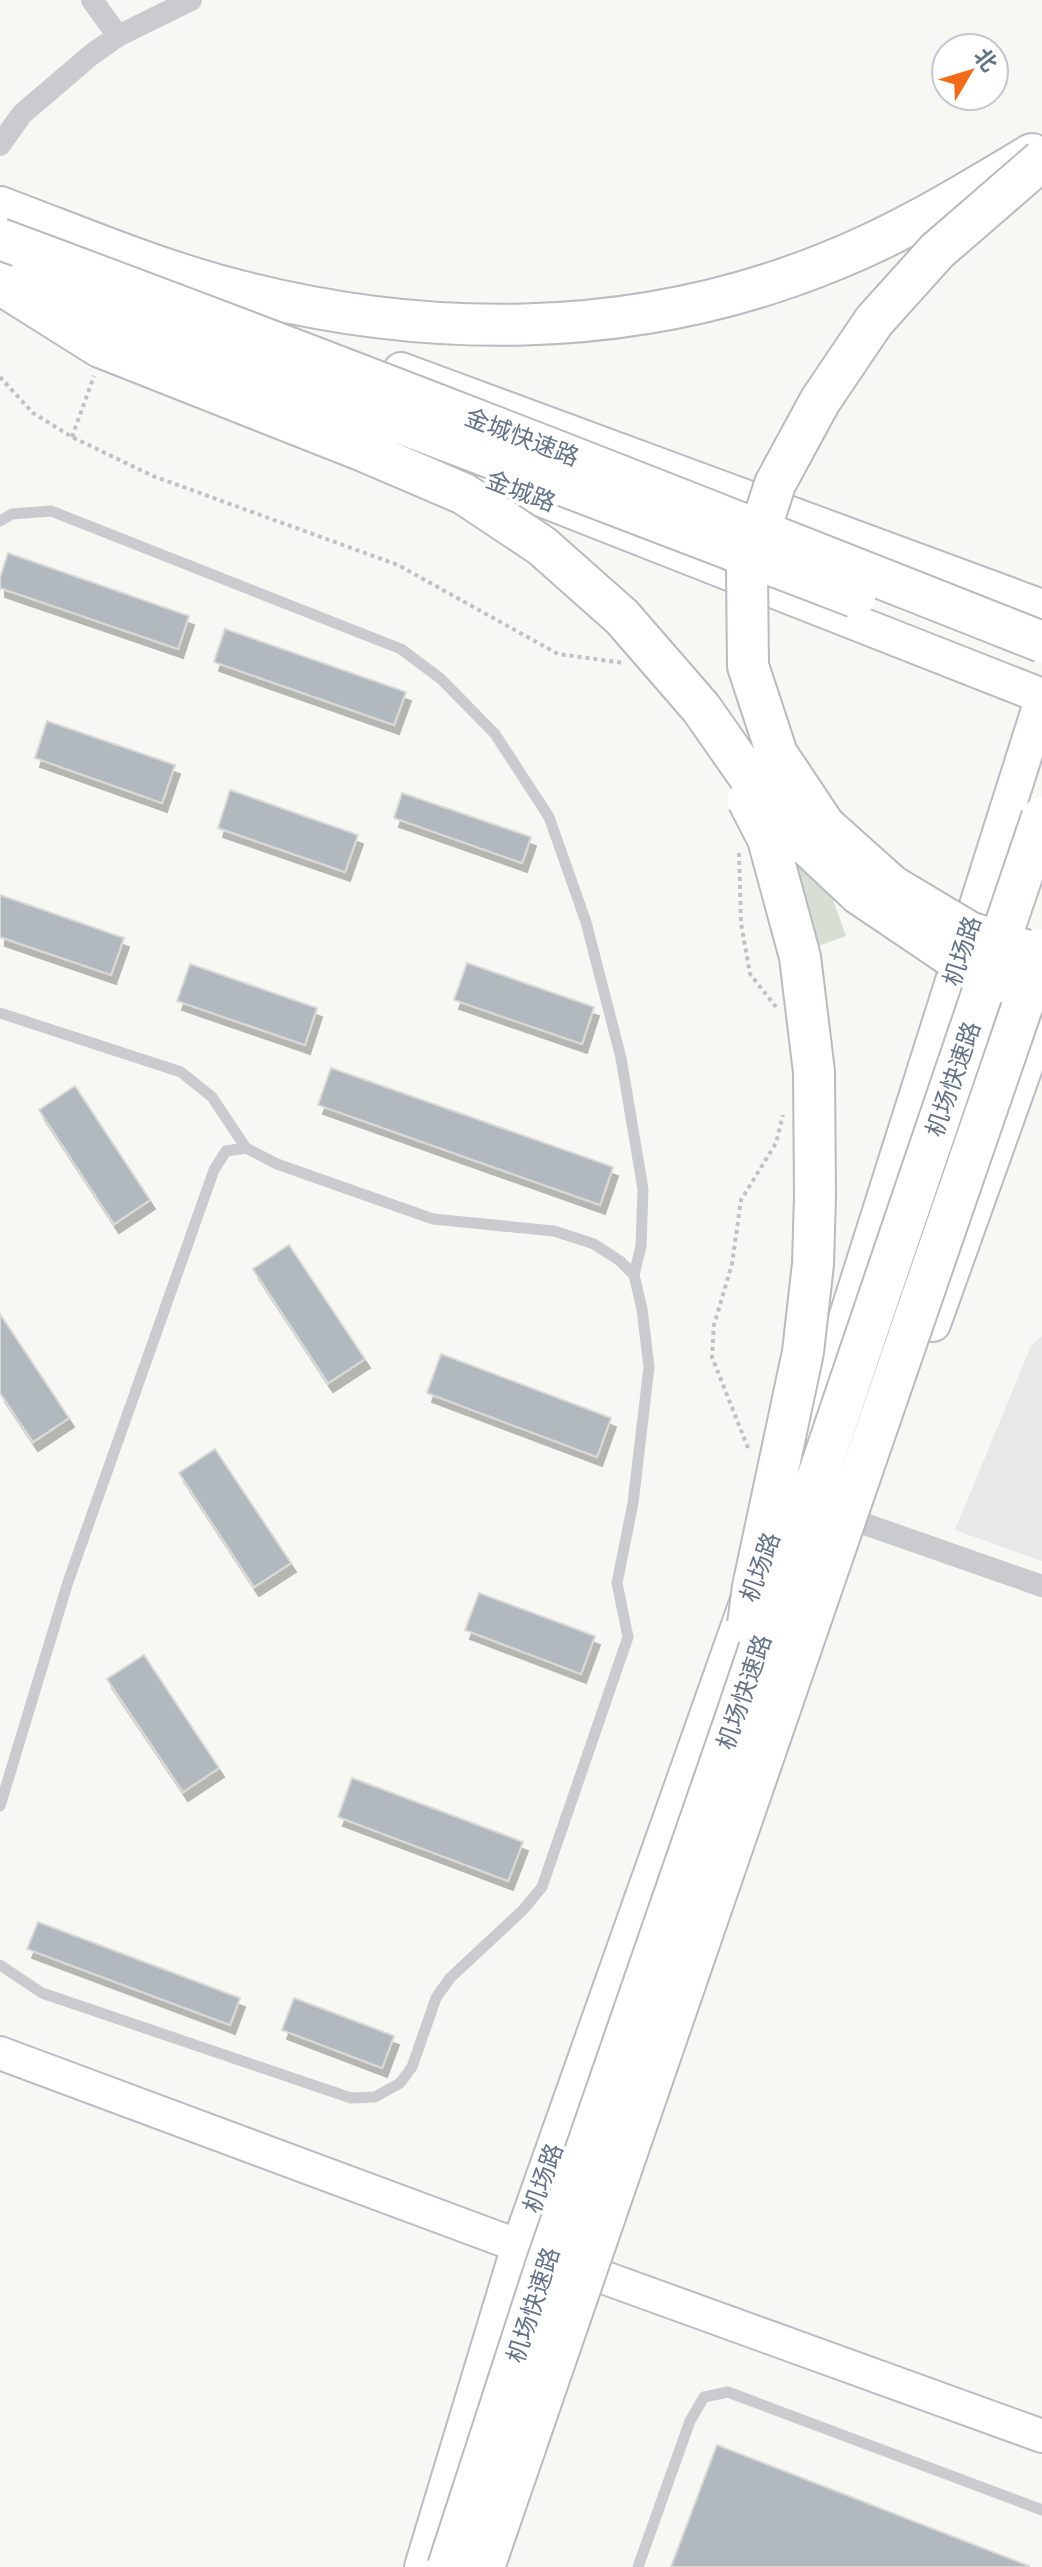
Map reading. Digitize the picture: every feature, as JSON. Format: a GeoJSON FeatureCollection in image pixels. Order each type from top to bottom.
{"type":"FeatureCollection","features":[{"type":"Feature","properties":{"kind":"highway"},"geometry":{"type":"LineString","coordinates":[[0,207],[132,257],[217,285],[306,306],[428,324],[550,325],[644,315],[737,294],[828,263],[916,223],[1042,148]]}},
{"type":"Feature","properties":{"kind":"highway"},"geometry":{"type":"LineString","coordinates":[[1042,160],[937,251],[874,321],[820,401],[775,484],[747,571],[748,666],[777,754],[825,826],[892,886],[969,932],[1042,956]]}},
{"type":"Feature","properties":{"kind":"highway","name":"金城快速路"},"geometry":{"type":"LineString","coordinates":[[0,239],[512,432],[1042,642]]}},
{"type":"Feature","properties":{"kind":"highway","name":"金城快速路"},"geometry":{"type":"LineString","coordinates":[[0,270],[1042,669]]}},
{"type":"Feature","properties":{"kind":"highway"},"geometry":{"type":"LineString","coordinates":[[0,286],[100,347],[464,494],[542,546],[622,617],[701,708],[778,818],[859,894],[967,967],[1042,997]]}},
{"type":"Feature","properties":{"kind":"highway"},"geometry":{"type":"LineString","coordinates":[[512,432],[1042,620]]}},
{"type":"Feature","properties":{"kind":"highway"},"geometry":{"type":"LineString","coordinates":[[701,708],[768,839],[800,957],[814,1072],[813,1264],[803,1352],[753,1587],[735,1720]]}},
{"type":"Feature","properties":{"kind":"highway","name":"机场快速路"},"geometry":{"type":"LineString","coordinates":[[448,2567],[546,2265],[1042,817]]}},
{"type":"Feature","properties":{"kind":"highway","name":"机场快速路"},"geometry":{"type":"LineString","coordinates":[[484,2567],[1042,949]]}},
{"type":"Feature","properties":{"kind":"main road"},"geometry":{"type":"LineString","coordinates":[[0,221],[1042,607]]}},
{"type":"Feature","properties":{"kind":"main road","name":"金城路"},"geometry":{"type":"LineString","coordinates":[[0,286],[1042,698]]}},
{"type":"Feature","properties":{"kind":"main road","name":"机场路"},"geometry":{"type":"LineString","coordinates":[[422,2567],[519,2246],[830,1369],[1042,698]]}},
{"type":"Feature","properties":{"kind":"main road"},"geometry":{"type":"LineString","coordinates":[[500,2567],[597,2275],[862,1524],[1035,1051],[1042,1020]]}},
{"type":"Feature","properties":{"kind":"street"},"geometry":{"type":"LineString","coordinates":[[92,0],[118,36]]}},
{"type":"Feature","properties":{"kind":"street"},"geometry":{"type":"LineString","coordinates":[[0,145],[22,114],[118,36],[191,0]]}},
{"type":"Feature","properties":{"kind":"street"},"geometry":{"type":"LineString","coordinates":[[786,1495],[1042,1586]]}},
{"type":"Feature","properties":{"kind":"street"},"geometry":{"type":"LineString","coordinates":[[0,2053],[597,2275],[1042,2436]]}},
{"type":"Feature","properties":{"kind":"lane"},"geometry":{"type":"LineString","coordinates":[[0,521],[12,514],[51,511],[401,649],[441,679],[495,734],[549,817],[586,922],[618,1043],[643,1189],[641,1246],[634,1275],[642,1309],[649,1367],[633,1503],[617,1583],[628,1637],[542,1887],[523,1910],[450,1978],[436,1998],[412,2067],[400,2083],[375,2097],[351,2098],[42,1993],[0,1965]]}},
{"type":"Feature","properties":{"kind":"lane"},"geometry":{"type":"LineString","coordinates":[[0,1013],[181,1072],[212,1097],[246,1148],[277,1164],[433,1219],[554,1231],[594,1244],[620,1261],[634,1275]]}},
{"type":"Feature","properties":{"kind":"lane"},"geometry":{"type":"LineString","coordinates":[[0,1806],[68,1582],[214,1170],[226,1151],[246,1148]]}},
{"type":"Feature","properties":{"kind":"lane"},"geometry":{"type":"LineString","coordinates":[[638,2567],[690,2421],[704,2397],[728,2392],[1042,2510]]}},
{"type":"Feature","properties":{"kind":"path"},"geometry":{"type":"LineString","coordinates":[[72,437],[94,376]]}},
{"type":"Feature","properties":{"kind":"shaded area"},"geometry":{"type":"Polygon","coordinates":[[[808,830],[846,936],[788,957],[750,850],[808,830]]]}},
{"type":"Feature","properties":{"kind":"shaded area"},"geometry":{"type":"Polygon","coordinates":[[[1042,1336],[1042,1561],[955,1530],[1031,1346],[1042,1336]]]}},
{"type":"Feature","properties":{"kind":"building"},"geometry":{"type":"Polygon","coordinates":[[[8,553],[189,616],[178,649],[0,588],[8,553]]]}},
{"type":"Feature","properties":{"kind":"building"},"geometry":{"type":"Polygon","coordinates":[[[225,629],[406,692],[394,725],[214,662],[225,629]]]}},
{"type":"Feature","properties":{"kind":"building"},"geometry":{"type":"Polygon","coordinates":[[[47,721],[175,765],[162,803],[35,758],[47,721]]]}},
{"type":"Feature","properties":{"kind":"building"},"geometry":{"type":"Polygon","coordinates":[[[230,790],[358,835],[345,872],[218,828],[230,790]]]}},
{"type":"Feature","properties":{"kind":"building"},"geometry":{"type":"Polygon","coordinates":[[[402,793],[531,837],[522,863],[394,818],[402,793]]]}},
{"type":"Feature","properties":{"kind":"building"},"geometry":{"type":"Polygon","coordinates":[[[0,895],[124,938],[111,975],[0,937],[0,895]]]}},
{"type":"Feature","properties":{"kind":"building"},"geometry":{"type":"Polygon","coordinates":[[[467,963],[594,1007],[582,1044],[454,1000],[467,963]]]}},
{"type":"Feature","properties":{"kind":"building"},"geometry":{"type":"Polygon","coordinates":[[[190,964],[317,1008],[305,1045],[177,1001],[190,964]]]}},
{"type":"Feature","properties":{"kind":"building"},"geometry":{"type":"Polygon","coordinates":[[[331,1068],[613,1167],[600,1205],[318,1105],[331,1068]]]}},
{"type":"Feature","properties":{"kind":"building"},"geometry":{"type":"Polygon","coordinates":[[[75,1086],[150,1200],[114,1224],[39,1110],[75,1086]]]}},
{"type":"Feature","properties":{"kind":"building"},"geometry":{"type":"Polygon","coordinates":[[[289,1245],[365,1359],[328,1383],[253,1269],[289,1245]]]}},
{"type":"Feature","properties":{"kind":"building"},"geometry":{"type":"Polygon","coordinates":[[[0,1314],[69,1418],[33,1442],[0,1393],[0,1314]]]}},
{"type":"Feature","properties":{"kind":"building"},"geometry":{"type":"Polygon","coordinates":[[[441,1354],[611,1418],[597,1457],[427,1393],[441,1354]]]}},
{"type":"Feature","properties":{"kind":"building"},"geometry":{"type":"Polygon","coordinates":[[[215,1449],[291,1563],[254,1587],[179,1473],[215,1449]]]}},
{"type":"Feature","properties":{"kind":"building"},"geometry":{"type":"Polygon","coordinates":[[[479,1593],[595,1636],[581,1674],[465,1630],[479,1593]]]}},
{"type":"Feature","properties":{"kind":"building"},"geometry":{"type":"Polygon","coordinates":[[[144,1655],[219,1768],[183,1792],[107,1679],[144,1655]]]}},
{"type":"Feature","properties":{"kind":"building"},"geometry":{"type":"Polygon","coordinates":[[[352,1778],[523,1842],[508,1881],[338,1817],[352,1778]]]}},
{"type":"Feature","properties":{"kind":"building"},"geometry":{"type":"Polygon","coordinates":[[[38,1922],[240,1998],[230,2025],[27,1949],[38,1922]]]}},
{"type":"Feature","properties":{"kind":"building"},"geometry":{"type":"Polygon","coordinates":[[[294,1998],[394,2036],[382,2068],[282,2030],[294,1998]]]}},
{"type":"Feature","properties":{"kind":"building"},"geometry":{"type":"Polygon","coordinates":[[[717,2445],[1029,2566],[1029,2567],[671,2567],[717,2445]]]}}]}
